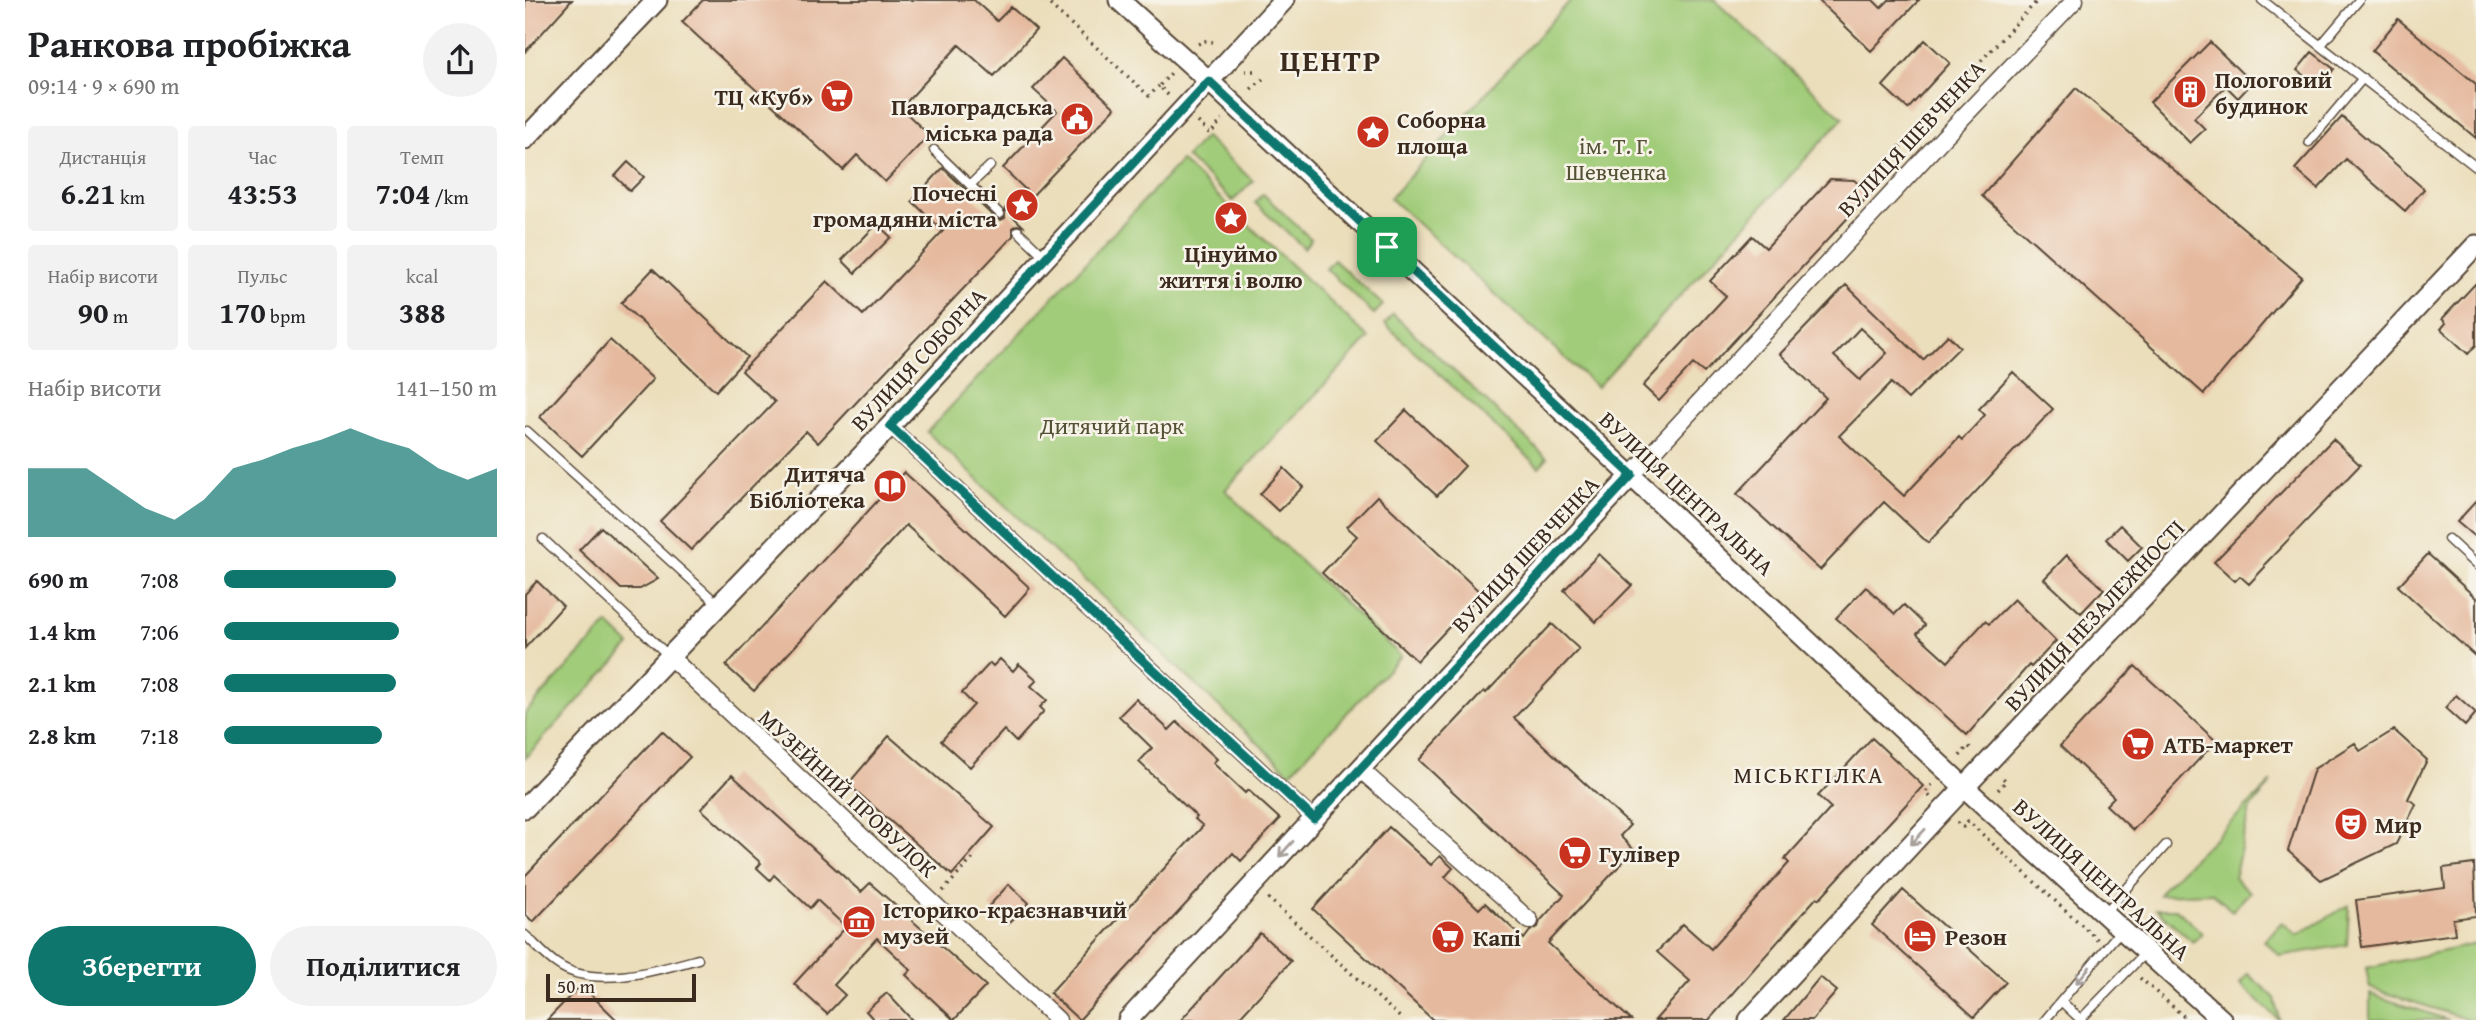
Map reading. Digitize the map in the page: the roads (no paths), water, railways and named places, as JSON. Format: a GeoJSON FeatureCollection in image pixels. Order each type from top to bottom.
{"type":"FeatureCollection","features":[{"type":"Feature","properties":{"kind":"street"},"geometry":{"type":"LineString","coordinates":[[525,139],[657,0]]}},
{"type":"Feature","properties":{"kind":"street","name":"ВУЛИЦЯ ЦЕНТРАЛЬНА"},"geometry":{"type":"LineString","coordinates":[[1119,0],[1965,787],[2222,1020]]}},
{"type":"Feature","properties":{"kind":"street","name":"ВУЛИЦЯ СОБОРНА"},"geometry":{"type":"LineString","coordinates":[[525,808],[890,426],[1284,0]]}},
{"type":"Feature","properties":{"kind":"street","name":"ВУЛИЦЯ ШЕВЧЕНКА"},"geometry":{"type":"LineString","coordinates":[[1128,1020],[1943,138],[2075,0]]}},
{"type":"Feature","properties":{"kind":"street","name":"ВУЛИЦЯ НЕЗАЛЕЖНОСТІ"},"geometry":{"type":"LineString","coordinates":[[1748,1020],[2476,245]]}},
{"type":"Feature","properties":{"kind":"street"},"geometry":{"type":"LineString","coordinates":[[890,426],[1314,819]]}},
{"type":"Feature","properties":{"kind":"street","name":"МУЗЕЙНИЙ ПРОВУЛОК"},"geometry":{"type":"LineString","coordinates":[[670,657],[1058,1020]]}},
{"type":"Feature","properties":{"kind":"street"},"geometry":{"type":"LineString","coordinates":[[1360,769],[1530,921]]}},
{"type":"Feature","properties":{"kind":"lane"},"geometry":{"type":"LineString","coordinates":[[2262,0],[2476,167]]}},
{"type":"Feature","properties":{"kind":"lane"},"geometry":{"type":"LineString","coordinates":[[2322,45],[2360,0]]}},
{"type":"Feature","properties":{"kind":"lane"},"geometry":{"type":"LineString","coordinates":[[2309,142],[2363,78]]}},
{"type":"Feature","properties":{"kind":"lane"},"geometry":{"type":"LineString","coordinates":[[934,150],[1000,214]]}},
{"type":"Feature","properties":{"kind":"lane"},"geometry":{"type":"LineString","coordinates":[[970,185],[990,166]]}},
{"type":"Feature","properties":{"kind":"lane"},"geometry":{"type":"LineString","coordinates":[[1018,231],[1046,258]]}},
{"type":"Feature","properties":{"kind":"lane"},"geometry":{"type":"LineString","coordinates":[[527,431],[719,605]]}},
{"type":"Feature","properties":{"kind":"lane"},"geometry":{"type":"LineString","coordinates":[[543,539],[670,657]]}},
{"type":"Feature","properties":{"kind":"lane"},"geometry":{"type":"LineString","coordinates":[[2448,539],[2476,565]]}},
{"type":"Feature","properties":{"kind":"lane"},"geometry":{"type":"LineString","coordinates":[[2104,914],[2167,845]]}},
{"type":"Feature","properties":{"kind":"lane"},"geometry":{"type":"LineString","coordinates":[[2045,1020],[2121,930]]}},
{"type":"Feature","properties":{"kind":"lane"},"geometry":{"type":"LineString","coordinates":[[525,935],[556,964],[588,976],[640,973],[698,959]]}},
{"type":"Feature","properties":{"kind":"lane"},"geometry":{"type":"LineString","coordinates":[[2061,1001],[2080,1020],[2146,952]]}},
{"type":"Feature","properties":{"kind":"place","name":"Пологовий будинок"},"geometry":{"type":"Point","coordinates":[2190,92]}},
{"type":"Feature","properties":{"kind":"place","name":"ТЦ «Куб»"},"geometry":{"type":"Point","coordinates":[837,96]}},
{"type":"Feature","properties":{"kind":"place","name":"Павлоградська міська рада"},"geometry":{"type":"Point","coordinates":[1077,119]}},
{"type":"Feature","properties":{"kind":"place","name":"Соборна площа"},"geometry":{"type":"Point","coordinates":[1373,132]}},
{"type":"Feature","properties":{"kind":"place","name":"Почесні громадяни міста"},"geometry":{"type":"Point","coordinates":[1022,205]}},
{"type":"Feature","properties":{"kind":"place","name":"Цінуймо життя і волю"},"geometry":{"type":"Point","coordinates":[1231,218]}},
{"type":"Feature","properties":{"kind":"place","name":"Дитяча Бiблiотека"},"geometry":{"type":"Point","coordinates":[890,486]}},
{"type":"Feature","properties":{"kind":"place","name":"АТБ-маркет"},"geometry":{"type":"Point","coordinates":[2138,744]}},
{"type":"Feature","properties":{"kind":"place","name":"Мир"},"geometry":{"type":"Point","coordinates":[2351,824]}},
{"type":"Feature","properties":{"kind":"place","name":"Гулівер"},"geometry":{"type":"Point","coordinates":[1575,853]}},
{"type":"Feature","properties":{"kind":"place","name":"Історико-краєзнавчий музей"},"geometry":{"type":"Point","coordinates":[859,922]}},
{"type":"Feature","properties":{"kind":"place","name":"Резон"},"geometry":{"type":"Point","coordinates":[1920,936]}},
{"type":"Feature","properties":{"kind":"place","name":"Капі"},"geometry":{"type":"Point","coordinates":[1448,937]}},
{"type":"Feature","properties":{"kind":"district","name":"ЦЕНТР"},"geometry":{"type":"Point","coordinates":[1331,60]}},
{"type":"Feature","properties":{"kind":"district","name":"МІСЬКГІЛКА"},"geometry":{"type":"Point","coordinates":[1809,774]}},
{"type":"Feature","properties":{"kind":"park label","name":"ім. Т. Г. Шевченка"},"geometry":{"type":"Point","coordinates":[1616,158]}},
{"type":"Feature","properties":{"kind":"park label","name":"Дитячий парк"},"geometry":{"type":"Point","coordinates":[1112,425]}}]}
